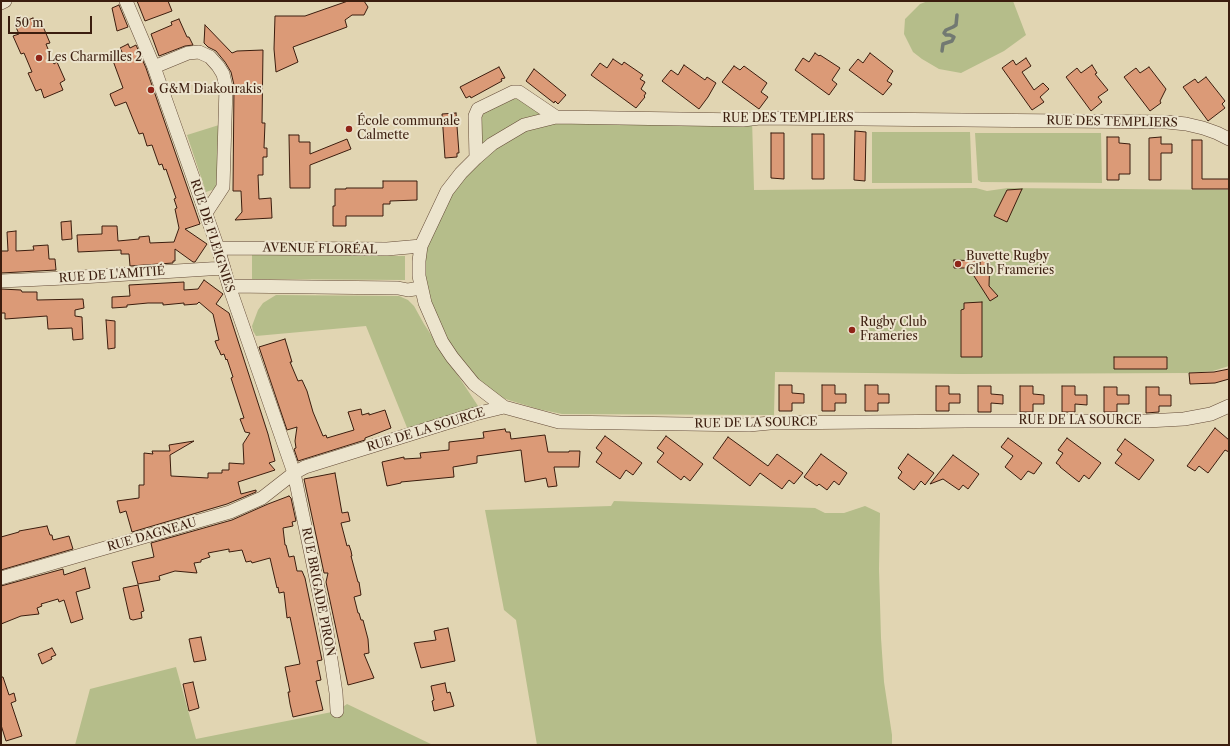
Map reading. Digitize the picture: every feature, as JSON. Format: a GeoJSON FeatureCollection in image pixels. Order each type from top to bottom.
{"type":"FeatureCollection","features":[{"type":"Feature","properties":{"kind":"street"},"geometry":{"type":"LineString","coordinates":[[1,3],[5,1]]}},
{"type":"Feature","properties":{"kind":"street","name":"RUE DE FLEIGNIES"},"geometry":{"type":"LineString","coordinates":[[126,1],[154,67],[218,248],[228,286],[294,473]]}},
{"type":"Feature","properties":{"kind":"street"},"geometry":{"type":"LineString","coordinates":[[154,67],[188,53],[199,52],[210,57],[223,74],[226,87],[223,187],[206,214]]}},
{"type":"Feature","properties":{"kind":"street"},"geometry":{"type":"LineString","coordinates":[[476,158],[475,116],[478,109],[513,92],[520,92],[556,117]]}},
{"type":"Feature","properties":{"kind":"street","name":"RUE DES TEMPLIERS"},"geometry":{"type":"LineString","coordinates":[[504,407],[474,384],[442,342],[425,304],[421,288],[419,261],[421,246],[447,191],[461,173],[492,144],[524,126],[556,117],[743,120],[763,118],[1167,122],[1203,128],[1229,139]]}},
{"type":"Feature","properties":{"kind":"street","name":"AVENUE FLORÉAL"},"geometry":{"type":"LineString","coordinates":[[218,248],[387,249],[421,246]]}},
{"type":"Feature","properties":{"kind":"street","name":"RUE DE L'AMITIÉ"},"geometry":{"type":"LineString","coordinates":[[1,281],[224,268]]}},
{"type":"Feature","properties":{"kind":"street"},"geometry":{"type":"LineString","coordinates":[[228,286],[398,288],[408,290],[421,288]]}},
{"type":"Feature","properties":{"kind":"street","name":"RUE DE LA SOURCE"},"geometry":{"type":"LineString","coordinates":[[294,473],[306,467],[475,414],[504,407],[559,422],[749,426],[777,423],[1147,421],[1184,419],[1211,414],[1229,406]]}},
{"type":"Feature","properties":{"kind":"street","name":"RUE DAGNEAU"},"geometry":{"type":"LineString","coordinates":[[1,578],[230,512],[262,498],[294,473]]}},
{"type":"Feature","properties":{"kind":"street","name":"RUE BRIGADE PIRON"},"geometry":{"type":"LineString","coordinates":[[294,473],[326,626],[336,692],[337,711]]}},
{"type":"Feature","properties":{"kind":"green space"},"geometry":{"type":"Polygon","coordinates":[[[928,1],[1013,1],[1026,35],[1004,51],[961,73],[939,69],[913,52],[904,34],[905,19],[920,4],[928,1]]]}},
{"type":"Feature","properties":{"kind":"green space"},"geometry":{"type":"Polygon","coordinates":[[[513,92],[556,117],[752,119],[754,190],[976,188],[987,191],[1008,188],[1229,190],[1229,366],[1213,371],[1189,373],[961,374],[775,372],[774,415],[562,414],[538,409],[489,394],[442,342],[419,261],[447,191],[476,158],[475,116],[513,92]]]}},
{"type":"Feature","properties":{"kind":"green space"},"geometry":{"type":"Polygon","coordinates":[[[219,125],[218,188],[206,192],[187,135],[219,125]]]}},
{"type":"Feature","properties":{"kind":"green space"},"geometry":{"type":"Polygon","coordinates":[[[872,132],[970,132],[972,183],[872,183],[872,132]]]}},
{"type":"Feature","properties":{"kind":"green space"},"geometry":{"type":"Polygon","coordinates":[[[975,133],[1101,133],[1102,183],[981,182],[978,180],[975,133]]]}},
{"type":"Feature","properties":{"kind":"green space"},"geometry":{"type":"Polygon","coordinates":[[[252,255],[405,256],[405,280],[252,279],[252,255]]]}},
{"type":"Feature","properties":{"kind":"green space"},"geometry":{"type":"Polygon","coordinates":[[[276,295],[399,296],[408,300],[414,306],[424,324],[482,412],[410,435],[366,326],[256,336],[252,326],[258,310],[263,303],[276,295]]]}},
{"type":"Feature","properties":{"kind":"green space"},"geometry":{"type":"Polygon","coordinates":[[[614,501],[815,508],[825,513],[844,513],[865,506],[880,513],[879,569],[881,638],[884,682],[892,735],[892,745],[537,745],[516,620],[504,610],[485,510],[611,506],[614,501]]]}},
{"type":"Feature","properties":{"kind":"green space"},"geometry":{"type":"Polygon","coordinates":[[[176,667],[196,739],[337,711],[347,704],[433,745],[75,745],[90,689],[176,667]]]}},
{"type":"Feature","properties":{"kind":"building"},"geometry":{"type":"Polygon","coordinates":[[[137,1],[168,1],[172,11],[145,21],[137,1]]]}},
{"type":"Feature","properties":{"kind":"building"},"geometry":{"type":"Polygon","coordinates":[[[348,1],[364,1],[368,7],[364,15],[352,15],[345,20],[347,27],[293,47],[298,62],[276,72],[274,49],[275,16],[305,16],[348,1]]]}},
{"type":"Feature","properties":{"kind":"building"},"geometry":{"type":"Polygon","coordinates":[[[119,5],[128,27],[117,31],[112,8],[119,5]]]}},
{"type":"Feature","properties":{"kind":"building","name":"Les Charmilles 2"},"geometry":{"type":"Polygon","coordinates":[[[33,18],[37,27],[42,24],[50,43],[46,44],[54,64],[57,62],[65,80],[60,83],[63,90],[44,98],[41,89],[36,91],[28,73],[32,72],[24,53],[21,54],[13,36],[19,34],[15,25],[33,18]]]}},
{"type":"Feature","properties":{"kind":"building"},"geometry":{"type":"Polygon","coordinates":[[[179,19],[187,37],[189,37],[193,45],[185,46],[159,56],[151,34],[172,25],[171,22],[179,19]]]}},
{"type":"Feature","properties":{"kind":"building"},"geometry":{"type":"Polygon","coordinates":[[[205,25],[232,53],[237,51],[263,50],[262,123],[265,123],[264,148],[267,148],[267,157],[263,157],[263,175],[258,175],[259,199],[271,198],[272,218],[235,220],[242,212],[241,191],[233,191],[234,85],[231,72],[225,62],[216,51],[204,43],[205,25]]]}},
{"type":"Feature","properties":{"kind":"building"},"geometry":{"type":"Polygon","coordinates":[[[128,44],[130,48],[136,45],[146,68],[200,224],[185,229],[207,244],[195,262],[175,249],[175,261],[173,261],[173,263],[130,266],[129,254],[121,254],[121,250],[78,252],[77,235],[102,234],[102,226],[117,226],[118,241],[139,239],[139,237],[149,236],[150,243],[174,242],[179,228],[175,209],[177,208],[174,199],[176,198],[166,169],[164,170],[162,164],[159,165],[152,145],[147,146],[143,133],[139,134],[126,102],[115,106],[110,94],[123,88],[112,58],[123,54],[120,48],[128,44]]]}},
{"type":"Feature","properties":{"kind":"building"},"geometry":{"type":"Polygon","coordinates":[[[815,53],[840,68],[832,80],[837,84],[829,95],[795,70],[803,58],[809,62],[815,53]]]}},
{"type":"Feature","properties":{"kind":"building"},"geometry":{"type":"Polygon","coordinates":[[[870,53],[893,71],[887,81],[892,84],[883,95],[849,70],[858,59],[863,63],[870,53]]]}},
{"type":"Feature","properties":{"kind":"building"},"geometry":{"type":"Polygon","coordinates":[[[1026,58],[1031,66],[1022,72],[1034,90],[1043,83],[1049,89],[1040,97],[1044,102],[1032,110],[1002,68],[1013,60],[1016,65],[1026,58]]]}},
{"type":"Feature","properties":{"kind":"building"},"geometry":{"type":"Polygon","coordinates":[[[613,59],[622,65],[624,62],[643,75],[640,79],[645,82],[641,89],[646,93],[644,96],[645,97],[636,108],[591,75],[600,63],[607,68],[613,59]]]}},
{"type":"Feature","properties":{"kind":"building"},"geometry":{"type":"Polygon","coordinates":[[[684,65],[705,80],[707,77],[716,83],[699,109],[662,81],[671,70],[678,75],[684,65]]]}},
{"type":"Feature","properties":{"kind":"building"},"geometry":{"type":"Polygon","coordinates":[[[1092,65],[1097,73],[1095,74],[1108,90],[1098,97],[1102,102],[1091,111],[1066,77],[1077,68],[1081,73],[1092,65]]]}},
{"type":"Feature","properties":{"kind":"building"},"geometry":{"type":"Polygon","coordinates":[[[734,66],[740,70],[744,66],[767,83],[761,92],[768,97],[759,109],[722,82],[734,66]]]}},
{"type":"Feature","properties":{"kind":"building"},"geometry":{"type":"Polygon","coordinates":[[[499,67],[505,78],[501,79],[502,81],[471,98],[470,96],[466,98],[460,87],[499,67]]]}},
{"type":"Feature","properties":{"kind":"building"},"geometry":{"type":"Polygon","coordinates":[[[1149,67],[1166,89],[1160,101],[1161,103],[1150,111],[1124,77],[1136,68],[1140,73],[1149,67]]]}},
{"type":"Feature","properties":{"kind":"building"},"geometry":{"type":"Polygon","coordinates":[[[534,69],[566,95],[558,104],[555,101],[554,103],[526,81],[534,69]]]}},
{"type":"Feature","properties":{"kind":"building"},"geometry":{"type":"Polygon","coordinates":[[[1206,77],[1225,101],[1222,104],[1225,108],[1208,121],[1183,87],[1195,79],[1198,83],[1206,77]]]}},
{"type":"Feature","properties":{"kind":"building"},"geometry":{"type":"Polygon","coordinates":[[[456,113],[459,153],[457,153],[457,157],[445,158],[442,114],[456,113]]]}},
{"type":"Feature","properties":{"kind":"building"},"geometry":{"type":"Polygon","coordinates":[[[855,131],[866,132],[865,181],[854,180],[855,131]]]}},
{"type":"Feature","properties":{"kind":"building"},"geometry":{"type":"Polygon","coordinates":[[[771,133],[784,133],[784,179],[771,178],[771,133]]]}},
{"type":"Feature","properties":{"kind":"building"},"geometry":{"type":"Polygon","coordinates":[[[812,134],[824,134],[824,179],[812,179],[812,134]]]}},
{"type":"Feature","properties":{"kind":"building"},"geometry":{"type":"Polygon","coordinates":[[[289,135],[299,135],[299,142],[310,142],[310,154],[347,139],[351,149],[310,165],[310,188],[290,188],[289,135]]]}},
{"type":"Feature","properties":{"kind":"building"},"geometry":{"type":"Polygon","coordinates":[[[1107,137],[1119,137],[1119,143],[1130,144],[1130,174],[1119,174],[1119,180],[1107,180],[1107,137]]]}},
{"type":"Feature","properties":{"kind":"building"},"geometry":{"type":"Polygon","coordinates":[[[1161,137],[1161,144],[1172,144],[1172,153],[1161,153],[1161,180],[1149,180],[1149,138],[1161,137]]]}},
{"type":"Feature","properties":{"kind":"building"},"geometry":{"type":"Polygon","coordinates":[[[1192,140],[1202,140],[1202,179],[1229,179],[1229,189],[1192,189],[1192,140]]]}},
{"type":"Feature","properties":{"kind":"building"},"geometry":{"type":"Polygon","coordinates":[[[383,181],[417,181],[417,200],[390,201],[390,204],[383,204],[383,216],[346,216],[346,226],[333,226],[335,189],[383,188],[383,181]]]}},
{"type":"Feature","properties":{"kind":"building"},"geometry":{"type":"Polygon","coordinates":[[[1022,189],[1007,222],[994,216],[1007,190],[1022,189]]]}},
{"type":"Feature","properties":{"kind":"building"},"geometry":{"type":"Polygon","coordinates":[[[71,221],[72,239],[62,240],[61,222],[71,221]]]}},
{"type":"Feature","properties":{"kind":"building"},"geometry":{"type":"Polygon","coordinates":[[[16,231],[16,251],[34,250],[33,246],[48,245],[49,259],[55,259],[56,270],[1,273],[1,251],[8,251],[7,232],[16,231]]]}},
{"type":"Feature","properties":{"kind":"building"},"geometry":{"type":"Polygon","coordinates":[[[990,254],[989,286],[998,296],[990,301],[974,276],[978,273],[980,275],[980,255],[990,254]]]}},
{"type":"Feature","properties":{"kind":"building"},"geometry":{"type":"Polygon","coordinates":[[[954,260],[980,261],[979,268],[954,268],[954,260]]]}},
{"type":"Feature","properties":{"kind":"building"},"geometry":{"type":"Polygon","coordinates":[[[204,280],[223,294],[216,304],[229,313],[268,434],[275,461],[269,463],[275,470],[238,482],[241,494],[256,490],[256,492],[227,504],[132,532],[126,511],[120,513],[117,501],[139,498],[139,485],[144,485],[144,453],[153,454],[152,451],[170,451],[169,445],[194,441],[170,455],[171,476],[208,478],[208,473],[222,473],[222,470],[229,470],[229,463],[244,464],[243,444],[250,433],[245,432],[240,419],[244,418],[231,378],[233,377],[227,359],[226,360],[224,354],[221,355],[215,341],[219,340],[213,314],[199,302],[197,304],[184,305],[184,303],[163,305],[163,303],[148,303],[112,308],[112,297],[130,296],[129,285],[184,282],[184,290],[198,289],[204,280]]]}},
{"type":"Feature","properties":{"kind":"building"},"geometry":{"type":"Polygon","coordinates":[[[1,289],[21,290],[22,292],[37,292],[37,300],[83,299],[84,308],[75,310],[75,316],[82,317],[83,339],[73,340],[72,328],[48,329],[47,316],[5,319],[5,313],[1,313],[1,289]]]}},
{"type":"Feature","properties":{"kind":"building","name":"Rugby Club Frameries"},"geometry":{"type":"Polygon","coordinates":[[[982,302],[982,357],[961,357],[961,310],[964,309],[964,303],[982,302]]]}},
{"type":"Feature","properties":{"kind":"building"},"geometry":{"type":"Polygon","coordinates":[[[106,320],[115,321],[115,348],[108,349],[106,320]]]}},
{"type":"Feature","properties":{"kind":"building"},"geometry":{"type":"Polygon","coordinates":[[[285,339],[292,362],[290,362],[298,381],[302,380],[307,391],[313,412],[323,436],[326,435],[327,438],[354,430],[348,412],[361,409],[362,415],[369,413],[369,415],[385,410],[391,428],[365,438],[365,440],[298,461],[294,449],[296,448],[295,441],[297,427],[287,430],[259,347],[285,339]]]}},
{"type":"Feature","properties":{"kind":"building"},"geometry":{"type":"Polygon","coordinates":[[[1114,357],[1167,357],[1167,369],[1114,369],[1114,357]]]}},
{"type":"Feature","properties":{"kind":"building"},"geometry":{"type":"Polygon","coordinates":[[[1229,369],[1229,379],[1215,383],[1190,384],[1189,373],[1214,372],[1229,369]]]}},
{"type":"Feature","properties":{"kind":"building"},"geometry":{"type":"Polygon","coordinates":[[[779,385],[792,385],[792,393],[804,394],[804,403],[792,403],[792,411],[779,411],[779,385]]]}},
{"type":"Feature","properties":{"kind":"building"},"geometry":{"type":"Polygon","coordinates":[[[822,385],[835,385],[835,394],[846,394],[846,403],[835,403],[835,411],[822,411],[822,385]]]}},
{"type":"Feature","properties":{"kind":"building"},"geometry":{"type":"Polygon","coordinates":[[[865,385],[878,385],[878,394],[889,394],[889,403],[878,403],[878,411],[865,411],[865,385]]]}},
{"type":"Feature","properties":{"kind":"building"},"geometry":{"type":"Polygon","coordinates":[[[936,386],[949,386],[949,394],[960,394],[960,403],[949,403],[949,411],[936,411],[936,386]]]}},
{"type":"Feature","properties":{"kind":"building"},"geometry":{"type":"Polygon","coordinates":[[[978,386],[991,386],[991,394],[1003,395],[1003,404],[991,403],[991,412],[978,412],[978,386]]]}},
{"type":"Feature","properties":{"kind":"building"},"geometry":{"type":"Polygon","coordinates":[[[1020,386],[1033,386],[1033,394],[1044,395],[1044,404],[1033,404],[1033,412],[1020,412],[1020,386]]]}},
{"type":"Feature","properties":{"kind":"building"},"geometry":{"type":"Polygon","coordinates":[[[1062,386],[1075,386],[1075,395],[1087,395],[1087,405],[1075,404],[1075,412],[1062,412],[1062,386]]]}},
{"type":"Feature","properties":{"kind":"building"},"geometry":{"type":"Polygon","coordinates":[[[1104,387],[1117,387],[1117,395],[1129,395],[1129,404],[1117,404],[1117,412],[1104,412],[1104,387]]]}},
{"type":"Feature","properties":{"kind":"building"},"geometry":{"type":"Polygon","coordinates":[[[1146,387],[1159,387],[1159,395],[1171,395],[1171,406],[1159,406],[1159,412],[1146,413],[1146,387]]]}},
{"type":"Feature","properties":{"kind":"building"},"geometry":{"type":"Polygon","coordinates":[[[1215,428],[1229,440],[1229,452],[1225,450],[1208,473],[1199,466],[1195,471],[1187,466],[1215,428]]]}},
{"type":"Feature","properties":{"kind":"building"},"geometry":{"type":"Polygon","coordinates":[[[505,429],[506,432],[510,432],[511,439],[545,435],[548,452],[580,451],[579,467],[554,467],[557,486],[548,487],[546,478],[525,482],[521,450],[477,456],[477,463],[453,467],[454,477],[401,482],[387,486],[382,462],[404,457],[404,459],[421,458],[420,453],[449,450],[449,442],[484,438],[483,432],[505,429]]]}},
{"type":"Feature","properties":{"kind":"building"},"geometry":{"type":"Polygon","coordinates":[[[605,436],[642,463],[633,475],[626,470],[620,479],[596,462],[602,453],[596,448],[605,436]]]}},
{"type":"Feature","properties":{"kind":"building"},"geometry":{"type":"Polygon","coordinates":[[[666,436],[703,464],[690,481],[684,476],[681,480],[657,462],[664,453],[657,448],[666,436]]]}},
{"type":"Feature","properties":{"kind":"building"},"geometry":{"type":"Polygon","coordinates":[[[728,437],[768,466],[777,454],[803,473],[794,484],[789,480],[782,489],[760,473],[750,486],[713,458],[728,437]]]}},
{"type":"Feature","properties":{"kind":"building"},"geometry":{"type":"Polygon","coordinates":[[[1008,438],[1042,463],[1034,474],[1028,471],[1021,480],[1005,467],[1013,456],[1001,447],[1008,438]]]}},
{"type":"Feature","properties":{"kind":"building"},"geometry":{"type":"Polygon","coordinates":[[[1067,438],[1101,463],[1089,479],[1084,475],[1079,482],[1056,463],[1063,453],[1058,450],[1067,438]]]}},
{"type":"Feature","properties":{"kind":"building"},"geometry":{"type":"Polygon","coordinates":[[[1125,439],[1154,460],[1139,480],[1115,463],[1122,454],[1117,450],[1125,439]]]}},
{"type":"Feature","properties":{"kind":"building"},"geometry":{"type":"Polygon","coordinates":[[[821,454],[847,473],[839,485],[834,481],[827,490],[819,484],[817,486],[804,477],[821,454]]]}},
{"type":"Feature","properties":{"kind":"building"},"geometry":{"type":"Polygon","coordinates":[[[908,454],[934,473],[925,485],[921,481],[914,490],[898,478],[902,472],[898,468],[908,454]]]}},
{"type":"Feature","properties":{"kind":"building"},"geometry":{"type":"Polygon","coordinates":[[[953,455],[979,474],[968,489],[963,485],[959,490],[943,479],[930,484],[953,455]]]}},
{"type":"Feature","properties":{"kind":"building"},"geometry":{"type":"Polygon","coordinates":[[[335,473],[342,513],[348,512],[350,521],[341,523],[347,546],[349,545],[351,551],[351,556],[359,582],[361,595],[354,597],[358,613],[361,620],[363,620],[368,639],[369,653],[364,654],[374,678],[348,685],[326,582],[328,573],[324,573],[304,479],[335,473]]]}},
{"type":"Feature","properties":{"kind":"building"},"geometry":{"type":"Polygon","coordinates":[[[289,496],[291,498],[296,521],[292,522],[293,526],[283,528],[285,545],[289,557],[294,556],[297,571],[302,571],[305,578],[322,660],[317,661],[321,680],[316,681],[323,710],[293,717],[285,667],[300,664],[290,617],[287,618],[284,592],[279,593],[270,558],[252,563],[251,561],[246,562],[242,550],[229,552],[229,549],[208,553],[210,557],[201,560],[201,562],[194,563],[197,573],[175,571],[159,576],[160,580],[138,584],[132,562],[154,557],[151,543],[232,520],[289,496]]]}},
{"type":"Feature","properties":{"kind":"building"},"geometry":{"type":"Polygon","coordinates":[[[47,526],[53,540],[69,536],[73,549],[1,570],[1,537],[19,531],[47,526]]]}},
{"type":"Feature","properties":{"kind":"building"},"geometry":{"type":"Polygon","coordinates":[[[85,568],[90,588],[76,592],[83,619],[71,623],[64,600],[59,602],[58,599],[41,604],[42,606],[37,608],[39,614],[21,616],[1,624],[1,586],[63,569],[64,575],[85,568]]]}},
{"type":"Feature","properties":{"kind":"building"},"geometry":{"type":"Polygon","coordinates":[[[138,585],[144,611],[141,612],[142,618],[133,620],[130,619],[123,588],[138,585]]]}},
{"type":"Feature","properties":{"kind":"building"},"geometry":{"type":"Polygon","coordinates":[[[448,628],[455,661],[421,668],[414,643],[436,640],[434,631],[448,628]]]}},
{"type":"Feature","properties":{"kind":"building"},"geometry":{"type":"Polygon","coordinates":[[[201,637],[206,660],[194,662],[189,639],[201,637]]]}},
{"type":"Feature","properties":{"kind":"building"},"geometry":{"type":"Polygon","coordinates":[[[52,648],[56,655],[51,657],[52,659],[42,664],[38,654],[52,648]]]}},
{"type":"Feature","properties":{"kind":"building"},"geometry":{"type":"Polygon","coordinates":[[[1,677],[3,677],[9,695],[14,693],[16,701],[11,703],[22,736],[6,741],[1,725],[1,677]]]}},
{"type":"Feature","properties":{"kind":"building"},"geometry":{"type":"Polygon","coordinates":[[[193,682],[199,708],[189,711],[183,684],[193,682]]]}},
{"type":"Feature","properties":{"kind":"building"},"geometry":{"type":"Polygon","coordinates":[[[445,683],[447,693],[450,692],[454,706],[434,711],[432,701],[434,700],[431,686],[445,683]]]}},
{"type":"Feature","properties":{"kind":"waterway"},"geometry":{"type":"LineString","coordinates":[[942,51],[943,44],[952,41],[954,37],[944,33],[946,30],[956,25],[957,15]]}},
{"type":"Feature","properties":{"kind":"place","name":"Les Charmilles 2"},"geometry":{"type":"Point","coordinates":[39,58]}},
{"type":"Feature","properties":{"kind":"place","name":"G&M Diakourakis"},"geometry":{"type":"Point","coordinates":[151,90]}},
{"type":"Feature","properties":{"kind":"place","name":"École communale Calmette"},"geometry":{"type":"Point","coordinates":[349,129]}},
{"type":"Feature","properties":{"kind":"place","name":"Buvette Rugby Club Frameries"},"geometry":{"type":"Point","coordinates":[958,264]}},
{"type":"Feature","properties":{"kind":"place","name":"Rugby Club Frameries"},"geometry":{"type":"Point","coordinates":[852,330]}}]}
